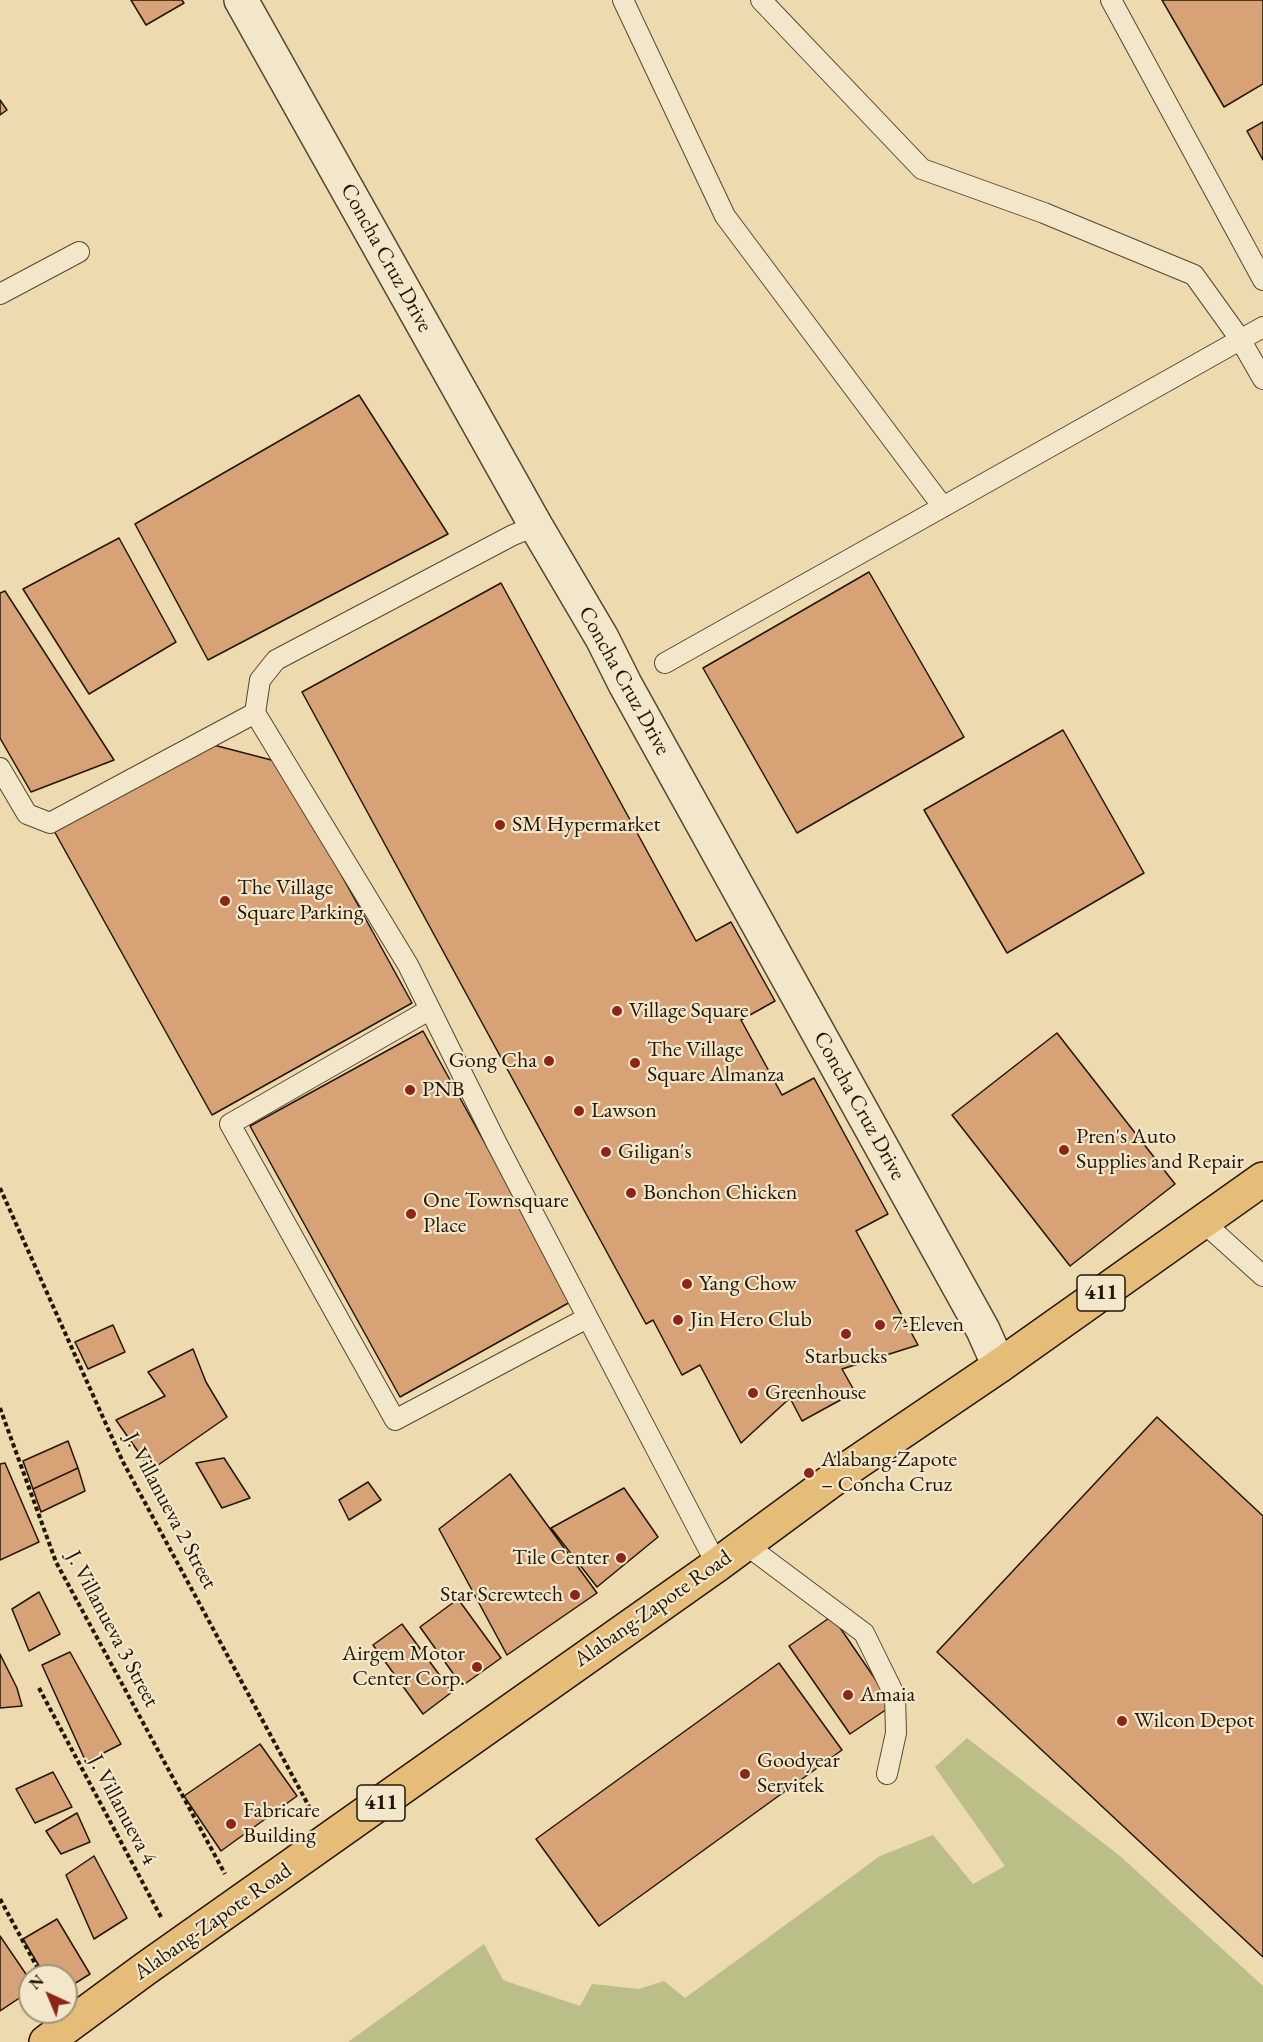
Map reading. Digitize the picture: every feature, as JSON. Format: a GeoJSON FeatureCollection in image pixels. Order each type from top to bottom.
{"type":"FeatureCollection","features":[{"type":"Feature","properties":{"kind":"highway","name":"Alabang-Zapote Road"},"geometry":{"type":"LineString","coordinates":[[45,2042],[717,1565],[849,1467],[999,1366],[1263,1179]]}},
{"type":"Feature","properties":{"kind":"street","name":"Concha Cruz Drive"},"geometry":{"type":"LineString","coordinates":[[241,0],[536,526],[602,638],[625,684],[983,1330],[999,1366]]}},
{"type":"Feature","properties":{"kind":"lane"},"geometry":{"type":"LineString","coordinates":[[622,0],[725,216],[943,507]]}},
{"type":"Feature","properties":{"kind":"lane"},"geometry":{"type":"LineString","coordinates":[[761,0],[922,169],[1044,213],[1194,275],[1240,339],[1263,379]]}},
{"type":"Feature","properties":{"kind":"lane"},"geometry":{"type":"LineString","coordinates":[[1111,0],[1263,280]]}},
{"type":"Feature","properties":{"kind":"lane"},"geometry":{"type":"LineString","coordinates":[[0,294],[79,252]]}},
{"type":"Feature","properties":{"kind":"lane"},"geometry":{"type":"LineString","coordinates":[[665,663],[1263,327]]}},
{"type":"Feature","properties":{"kind":"lane"},"geometry":{"type":"LineString","coordinates":[[536,526],[513,535],[276,660],[260,680],[255,713],[402,969],[429,1010],[717,1565]]}},
{"type":"Feature","properties":{"kind":"lane"},"geometry":{"type":"LineString","coordinates":[[0,768],[27,814],[50,823],[255,713]]}},
{"type":"Feature","properties":{"kind":"lane"},"geometry":{"type":"LineString","coordinates":[[429,1010],[230,1124],[394,1420],[587,1318]]}},
{"type":"Feature","properties":{"kind":"lane"},"geometry":{"type":"LineString","coordinates":[[1202,1221],[1263,1276]]}},
{"type":"Feature","properties":{"kind":"lane"},"geometry":{"type":"LineString","coordinates":[[745,1544],[864,1633],[895,1696],[896,1733],[887,1774]]}},
{"type":"Feature","properties":{"kind":"path","name":"J. Villanueva 2 Street"},"geometry":{"type":"LineString","coordinates":[[0,1188],[123,1462],[329,1841]]}},
{"type":"Feature","properties":{"kind":"path","name":"J. Villanueva 3 Street"},"geometry":{"type":"LineString","coordinates":[[0,1408],[56,1562],[216,1856]]}},
{"type":"Feature","properties":{"kind":"path","name":"J. Villanueva 4"},"geometry":{"type":"LineString","coordinates":[[39,1688],[177,1947]]}},
{"type":"Feature","properties":{"kind":"path"},"geometry":{"type":"LineString","coordinates":[[0,1899],[35,1964]]}},
{"type":"Feature","properties":{"kind":"green space"},"geometry":{"type":"Polygon","coordinates":[[[967,1738],[1120,1856],[1263,1986],[1263,2042],[348,2042],[484,1944],[503,1980],[580,2006],[592,1984],[639,1989],[664,1981],[685,1998],[880,1856],[933,1835],[973,1884],[1005,1866],[935,1767],[967,1738]]]}},
{"type":"Feature","properties":{"kind":"building"},"geometry":{"type":"Polygon","coordinates":[[[131,0],[182,0],[184,3],[146,25],[131,0]]]}},
{"type":"Feature","properties":{"kind":"building"},"geometry":{"type":"Polygon","coordinates":[[[1162,0],[1263,0],[1263,84],[1224,107],[1162,0]]]}},
{"type":"Feature","properties":{"kind":"building"},"geometry":{"type":"Polygon","coordinates":[[[0,100],[7,110],[0,115],[0,100]]]}},
{"type":"Feature","properties":{"kind":"building"},"geometry":{"type":"Polygon","coordinates":[[[1263,122],[1263,160],[1247,131],[1263,122]]]}},
{"type":"Feature","properties":{"kind":"building"},"geometry":{"type":"Polygon","coordinates":[[[359,395],[448,534],[208,660],[135,524],[359,395]]]}},
{"type":"Feature","properties":{"kind":"building"},"geometry":{"type":"Polygon","coordinates":[[[119,538],[176,642],[89,694],[23,589],[119,538]]]}},
{"type":"Feature","properties":{"kind":"building"},"geometry":{"type":"Polygon","coordinates":[[[869,572],[964,737],[797,833],[703,668],[869,572]]]}},
{"type":"Feature","properties":{"kind":"building","name":"Village Square"},"geometry":{"type":"Polygon","coordinates":[[[501,583],[696,941],[731,922],[775,1001],[741,1020],[782,1095],[814,1078],[888,1214],[856,1231],[918,1345],[842,1369],[855,1392],[802,1421],[790,1398],[741,1443],[700,1365],[682,1375],[653,1320],[646,1324],[302,692],[501,583]]]}},
{"type":"Feature","properties":{"kind":"building"},"geometry":{"type":"Polygon","coordinates":[[[5,591],[114,760],[31,792],[0,738],[0,593],[5,591]]]}},
{"type":"Feature","properties":{"kind":"building"},"geometry":{"type":"Polygon","coordinates":[[[1063,730],[1144,873],[1007,953],[924,810],[1063,730]]]}},
{"type":"Feature","properties":{"kind":"building","name":"The Village Square Parking"},"geometry":{"type":"Polygon","coordinates":[[[206,743],[279,762],[412,1003],[212,1115],[53,829],[206,743]]]}},
{"type":"Feature","properties":{"kind":"building","name":"One Townsquare Place"},"geometry":{"type":"Polygon","coordinates":[[[423,1031],[572,1301],[400,1397],[250,1126],[423,1031]]]}},
{"type":"Feature","properties":{"kind":"building","name":"Pren's Auto Supplies and Repair"},"geometry":{"type":"Polygon","coordinates":[[[1057,1033],[1175,1184],[1070,1266],[952,1115],[1057,1033]]]}},
{"type":"Feature","properties":{"kind":"building"},"geometry":{"type":"Polygon","coordinates":[[[113,1325],[125,1352],[88,1369],[75,1342],[113,1325]]]}},
{"type":"Feature","properties":{"kind":"building"},"geometry":{"type":"Polygon","coordinates":[[[193,1349],[206,1382],[227,1417],[151,1470],[116,1420],[165,1396],[148,1372],[193,1349]]]}},
{"type":"Feature","properties":{"kind":"building","name":"Wilcon Depot"},"geometry":{"type":"Polygon","coordinates":[[[1157,1417],[1263,1516],[1263,1957],[937,1652],[1157,1417]]]}},
{"type":"Feature","properties":{"kind":"building"},"geometry":{"type":"Polygon","coordinates":[[[68,1441],[78,1468],[33,1489],[23,1461],[68,1441]]]}},
{"type":"Feature","properties":{"kind":"building"},"geometry":{"type":"Polygon","coordinates":[[[224,1458],[250,1498],[222,1508],[196,1463],[224,1458]]]}},
{"type":"Feature","properties":{"kind":"building"},"geometry":{"type":"Polygon","coordinates":[[[5,1463],[39,1542],[0,1560],[0,1464],[5,1463]]]}},
{"type":"Feature","properties":{"kind":"building"},"geometry":{"type":"Polygon","coordinates":[[[78,1468],[85,1491],[41,1512],[33,1489],[78,1468]]]}},
{"type":"Feature","properties":{"kind":"building"},"geometry":{"type":"Polygon","coordinates":[[[510,1474],[597,1593],[507,1655],[439,1529],[510,1474]]]}},
{"type":"Feature","properties":{"kind":"building"},"geometry":{"type":"Polygon","coordinates":[[[368,1482],[381,1500],[349,1520],[339,1500],[368,1482]]]}},
{"type":"Feature","properties":{"kind":"building"},"geometry":{"type":"Polygon","coordinates":[[[624,1488],[658,1537],[597,1587],[551,1528],[624,1488]]]}},
{"type":"Feature","properties":{"kind":"building"},"geometry":{"type":"Polygon","coordinates":[[[39,1592],[60,1634],[29,1651],[12,1609],[39,1592]]]}},
{"type":"Feature","properties":{"kind":"building"},"geometry":{"type":"Polygon","coordinates":[[[458,1599],[501,1658],[462,1686],[420,1627],[458,1599]]]}},
{"type":"Feature","properties":{"kind":"building"},"geometry":{"type":"Polygon","coordinates":[[[832,1616],[893,1705],[850,1734],[789,1646],[832,1616]]]}},
{"type":"Feature","properties":{"kind":"building"},"geometry":{"type":"Polygon","coordinates":[[[402,1624],[452,1692],[423,1714],[373,1645],[402,1624]]]}},
{"type":"Feature","properties":{"kind":"building"},"geometry":{"type":"Polygon","coordinates":[[[70,1652],[121,1744],[86,1762],[42,1665],[70,1652]]]}},
{"type":"Feature","properties":{"kind":"building"},"geometry":{"type":"Polygon","coordinates":[[[0,1654],[17,1688],[22,1706],[0,1708],[0,1654]]]}},
{"type":"Feature","properties":{"kind":"building"},"geometry":{"type":"Polygon","coordinates":[[[779,1663],[842,1750],[599,1926],[536,1839],[779,1663]]]}},
{"type":"Feature","properties":{"kind":"building","name":"Fabricare Building"},"geometry":{"type":"Polygon","coordinates":[[[260,1744],[297,1796],[221,1851],[184,1796],[260,1744]]]}},
{"type":"Feature","properties":{"kind":"building"},"geometry":{"type":"Polygon","coordinates":[[[53,1772],[72,1807],[35,1823],[16,1789],[53,1772]]]}},
{"type":"Feature","properties":{"kind":"building"},"geometry":{"type":"Polygon","coordinates":[[[77,1813],[90,1842],[61,1854],[46,1831],[77,1813]]]}},
{"type":"Feature","properties":{"kind":"building"},"geometry":{"type":"Polygon","coordinates":[[[94,1856],[127,1918],[94,1939],[66,1875],[94,1856]]]}},
{"type":"Feature","properties":{"kind":"building"},"geometry":{"type":"Polygon","coordinates":[[[57,1919],[90,1974],[78,1982],[78,1964],[38,1964],[23,1939],[57,1919]]]}},
{"type":"Feature","properties":{"kind":"building"},"geometry":{"type":"Polygon","coordinates":[[[0,1936],[19,1964],[18,1999],[0,2011],[0,1936]]]}},
{"type":"Feature","properties":{"kind":"place","name":"SM Hypermarket"},"geometry":{"type":"Point","coordinates":[500,825]}},
{"type":"Feature","properties":{"kind":"place","name":"The Village Square Parking"},"geometry":{"type":"Point","coordinates":[225,901]}},
{"type":"Feature","properties":{"kind":"place","name":"Village Square"},"geometry":{"type":"Point","coordinates":[617,1011]}},
{"type":"Feature","properties":{"kind":"place","name":"Gong Cha"},"geometry":{"type":"Point","coordinates":[549,1061]}},
{"type":"Feature","properties":{"kind":"place","name":"The Village Square Almanza"},"geometry":{"type":"Point","coordinates":[635,1063]}},
{"type":"Feature","properties":{"kind":"place","name":"PNB"},"geometry":{"type":"Point","coordinates":[410,1090]}},
{"type":"Feature","properties":{"kind":"place","name":"Lawson"},"geometry":{"type":"Point","coordinates":[579,1111]}},
{"type":"Feature","properties":{"kind":"place","name":"Pren's Auto Supplies and Repair"},"geometry":{"type":"Point","coordinates":[1064,1150]}},
{"type":"Feature","properties":{"kind":"place","name":"Giligan's"},"geometry":{"type":"Point","coordinates":[606,1152]}},
{"type":"Feature","properties":{"kind":"place","name":"Bonchon Chicken"},"geometry":{"type":"Point","coordinates":[631,1193]}},
{"type":"Feature","properties":{"kind":"place","name":"One Townsquare Place"},"geometry":{"type":"Point","coordinates":[411,1214]}},
{"type":"Feature","properties":{"kind":"place","name":"Yang Chow"},"geometry":{"type":"Point","coordinates":[687,1284]}},
{"type":"Feature","properties":{"kind":"place","name":"Jin Hero Club"},"geometry":{"type":"Point","coordinates":[678,1320]}},
{"type":"Feature","properties":{"kind":"place","name":"7-Eleven"},"geometry":{"type":"Point","coordinates":[880,1325]}},
{"type":"Feature","properties":{"kind":"place","name":"Starbucks"},"geometry":{"type":"Point","coordinates":[846,1334]}},
{"type":"Feature","properties":{"kind":"place","name":"Greenhouse"},"geometry":{"type":"Point","coordinates":[753,1393]}},
{"type":"Feature","properties":{"kind":"place","name":"Alabang-Zapote – Concha Cruz"},"geometry":{"type":"Point","coordinates":[809,1473]}},
{"type":"Feature","properties":{"kind":"place","name":"Tile Center"},"geometry":{"type":"Point","coordinates":[621,1558]}},
{"type":"Feature","properties":{"kind":"place","name":"Star Screwtech"},"geometry":{"type":"Point","coordinates":[575,1595]}},
{"type":"Feature","properties":{"kind":"place","name":"Airgem Motor Center Corp."},"geometry":{"type":"Point","coordinates":[477,1667]}},
{"type":"Feature","properties":{"kind":"place","name":"Amaia"},"geometry":{"type":"Point","coordinates":[848,1695]}},
{"type":"Feature","properties":{"kind":"place","name":"Wilcon Depot"},"geometry":{"type":"Point","coordinates":[1122,1721]}},
{"type":"Feature","properties":{"kind":"place","name":"Goodyear Servitek"},"geometry":{"type":"Point","coordinates":[745,1774]}},
{"type":"Feature","properties":{"kind":"place","name":"Fabricare Building"},"geometry":{"type":"Point","coordinates":[231,1824]}}]}
